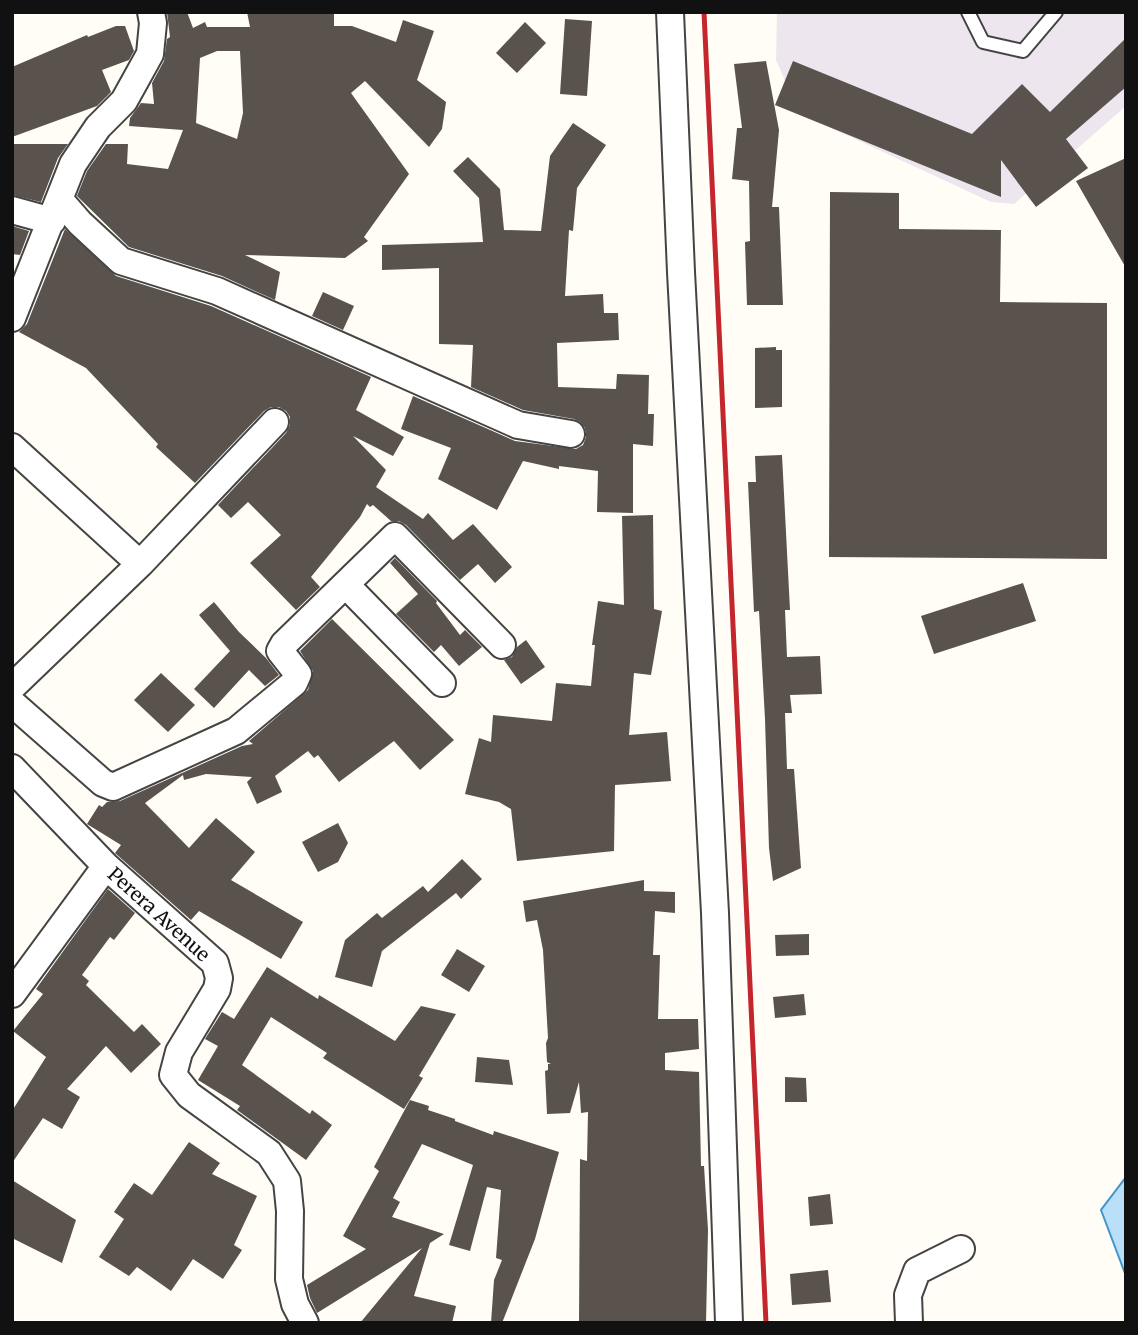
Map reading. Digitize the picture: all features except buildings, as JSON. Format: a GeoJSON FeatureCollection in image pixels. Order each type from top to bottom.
{"type":"FeatureCollection","features":[{"type":"Feature","properties":{"kind":"street"},"geometry":{"type":"LineString","coordinates":[[12,318],[73,164],[98,127],[124,102],[150,54],[152,12]]}},
{"type":"Feature","properties":{"kind":"street"},"geometry":{"type":"LineString","coordinates":[[670,12],[715,913],[729,1323]]}},
{"type":"Feature","properties":{"kind":"street"},"geometry":{"type":"LineString","coordinates":[[12,210],[56,210],[80,223],[121,261],[217,290],[518,425],[571,434]]}},
{"type":"Feature","properties":{"kind":"street"},"geometry":{"type":"LineString","coordinates":[[12,687],[140,564],[275,422]]}},
{"type":"Feature","properties":{"kind":"street"},"geometry":{"type":"LineString","coordinates":[[12,447],[140,564]]}},
{"type":"Feature","properties":{"kind":"street"},"geometry":{"type":"LineString","coordinates":[[12,703],[103,783],[113,787],[236,730],[293,683],[298,674],[280,651],[284,644],[396,536],[502,645]]}},
{"type":"Feature","properties":{"kind":"street"},"geometry":{"type":"LineString","coordinates":[[346,585],[442,683]]}},
{"type":"Feature","properties":{"kind":"street","name":"Perera Avenue"},"geometry":{"type":"LineString","coordinates":[[12,768],[106,866],[215,963],[219,978],[217,989],[179,1052],[173,1075],[189,1096],[269,1153],[287,1181],[290,1211],[289,1279],[295,1304],[304,1323]]}},
{"type":"Feature","properties":{"kind":"street"},"geometry":{"type":"LineString","coordinates":[[12,994],[106,866]]}},
{"type":"Feature","properties":{"kind":"street"},"geometry":{"type":"LineString","coordinates":[[909,1323],[908,1295],[917,1271],[961,1249]]}},
{"type":"Feature","properties":{"kind":"lane"},"geometry":{"type":"LineString","coordinates":[[968,12],[983,42],[1023,51],[1056,12]]}},
{"type":"Feature","properties":{"kind":"shaded area"},"geometry":{"type":"Polygon","coordinates":[[[777,12],[1126,12],[1126,106],[1014,204],[991,202],[799,113],[776,60],[777,12]]]}},
{"type":"Feature","properties":{"kind":"water"},"geometry":{"type":"Polygon","coordinates":[[[1126,1177],[1126,1276],[1101,1210],[1126,1177]]]}},
{"type":"Feature","properties":{"kind":"railway"},"geometry":{"type":"LineString","coordinates":[[704,12],[766,1323]]}}]}
